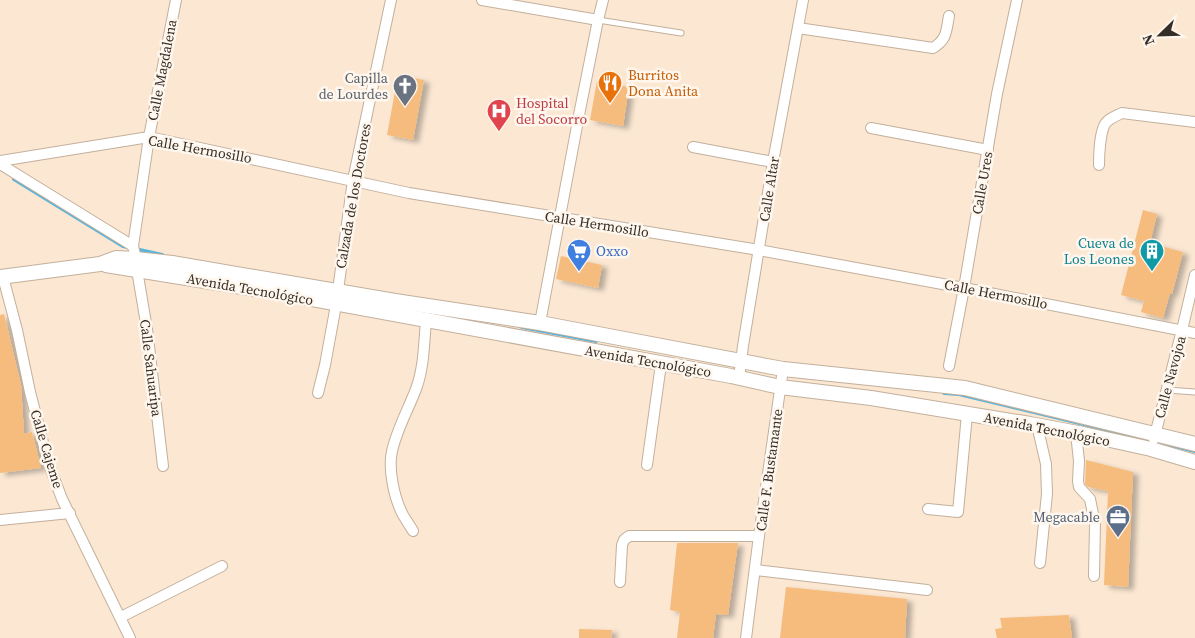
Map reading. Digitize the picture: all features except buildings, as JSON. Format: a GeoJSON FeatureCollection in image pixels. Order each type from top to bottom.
{"type":"FeatureCollection","features":[{"type":"Feature","properties":{"kind":"main road","name":"Avenida Tecnológico"},"geometry":{"type":"LineString","coordinates":[[1,277],[100,264],[141,261],[337,298],[540,322],[783,369],[964,388],[1195,444]]}},
{"type":"Feature","properties":{"kind":"main road","name":"Avenida Tecnológico"},"geometry":{"type":"LineString","coordinates":[[337,298],[426,320],[780,387],[871,398],[1076,433],[1151,449],[1195,462]]}},
{"type":"Feature","properties":{"kind":"street","name":"Calle Magdalena"},"geometry":{"type":"LineString","coordinates":[[141,261],[149,137],[176,0]]}},
{"type":"Feature","properties":{"kind":"street","name":"Calzada de los Doctores"},"geometry":{"type":"LineString","coordinates":[[318,393],[337,298],[354,180],[391,0]]}},
{"type":"Feature","properties":{"kind":"street"},"geometry":{"type":"LineString","coordinates":[[482,0],[598,20]]}},
{"type":"Feature","properties":{"kind":"street"},"geometry":{"type":"LineString","coordinates":[[540,322],[603,0]]}},
{"type":"Feature","properties":{"kind":"street","name":"Calle Altar"},"geometry":{"type":"LineString","coordinates":[[739,378],[773,162],[803,0]]}},
{"type":"Feature","properties":{"kind":"street","name":"Calle Ures"},"geometry":{"type":"LineString","coordinates":[[949,366],[997,94],[1017,0]]}},
{"type":"Feature","properties":{"kind":"street"},"geometry":{"type":"LineString","coordinates":[[798,28],[933,48],[942,41],[947,29],[949,16]]}},
{"type":"Feature","properties":{"kind":"street"},"geometry":{"type":"LineString","coordinates":[[1099,165],[1100,147],[1105,125],[1112,117],[1122,113],[1195,122]]}},
{"type":"Feature","properties":{"kind":"street"},"geometry":{"type":"LineString","coordinates":[[871,128],[988,150]]}},
{"type":"Feature","properties":{"kind":"street","name":"Calle Hermosillo"},"geometry":{"type":"LineString","coordinates":[[0,163],[149,137],[409,192],[759,250],[1195,333]]}},
{"type":"Feature","properties":{"kind":"street"},"geometry":{"type":"LineString","coordinates":[[693,147],[773,162]]}},
{"type":"Feature","properties":{"kind":"street"},"geometry":{"type":"LineString","coordinates":[[0,163],[141,261]]}},
{"type":"Feature","properties":{"kind":"street","name":"Calle Sahuaripa"},"geometry":{"type":"LineString","coordinates":[[141,261],[163,466]]}},
{"type":"Feature","properties":{"kind":"street","name":"Calle Navojoa"},"geometry":{"type":"LineString","coordinates":[[1151,449],[1195,275]]}},
{"type":"Feature","properties":{"kind":"street","name":"Calle Cajeme"},"geometry":{"type":"LineString","coordinates":[[1,277],[17,330],[30,392],[48,462],[62,498],[130,638]]}},
{"type":"Feature","properties":{"kind":"street"},"geometry":{"type":"LineString","coordinates":[[413,531],[402,514],[394,491],[391,470],[392,452],[416,388],[423,357],[426,320]]}},
{"type":"Feature","properties":{"kind":"street"},"geometry":{"type":"LineString","coordinates":[[647,465],[661,364]]}},
{"type":"Feature","properties":{"kind":"street","name":"Calle F. Bustamante"},"geometry":{"type":"LineString","coordinates":[[746,638],[783,369]]}},
{"type":"Feature","properties":{"kind":"street"},"geometry":{"type":"LineString","coordinates":[[928,509],[958,512],[967,414]]}},
{"type":"Feature","properties":{"kind":"street"},"geometry":{"type":"LineString","coordinates":[[1037,426],[1046,464],[1047,494],[1040,563]]}},
{"type":"Feature","properties":{"kind":"street"},"geometry":{"type":"LineString","coordinates":[[1076,433],[1079,487],[1090,500],[1095,524],[1094,576]]}},
{"type":"Feature","properties":{"kind":"street"},"geometry":{"type":"LineString","coordinates":[[0,520],[70,513]]}},
{"type":"Feature","properties":{"kind":"street"},"geometry":{"type":"LineString","coordinates":[[620,582],[622,545],[624,540],[630,536],[759,536]]}},
{"type":"Feature","properties":{"kind":"street"},"geometry":{"type":"LineString","coordinates":[[121,617],[222,566]]}},
{"type":"Feature","properties":{"kind":"street"},"geometry":{"type":"LineString","coordinates":[[755,570],[927,590]]}},
{"type":"Feature","properties":{"kind":"lane"},"geometry":{"type":"LineString","coordinates":[[598,20],[682,34]]}},
{"type":"Feature","properties":{"kind":"lane"},"geometry":{"type":"LineString","coordinates":[[1167,390],[1195,392]]}},
{"type":"Feature","properties":{"kind":"waterway"},"geometry":{"type":"LineString","coordinates":[[14,179],[123,246],[128,247]]}},
{"type":"Feature","properties":{"kind":"waterway"},"geometry":{"type":"LineString","coordinates":[[135,249],[162,255]]}},
{"type":"Feature","properties":{"kind":"waterway"},"geometry":{"type":"LineString","coordinates":[[522,327],[596,341]]}},
{"type":"Feature","properties":{"kind":"waterway"},"geometry":{"type":"LineString","coordinates":[[944,393],[959,394],[1195,451]]}},
{"type":"Feature","properties":{"kind":"place","name":"Burritos Dona Anita"},"geometry":{"type":"Point","coordinates":[610,104]}},
{"type":"Feature","properties":{"kind":"place","name":"Capilla de Lourdes"},"geometry":{"type":"Point","coordinates":[405,107]}},
{"type":"Feature","properties":{"kind":"place","name":"Hospital del Socorro"},"geometry":{"type":"Point","coordinates":[499,132]}},
{"type":"Feature","properties":{"kind":"place","name":"Oxxo"},"geometry":{"type":"Point","coordinates":[579,272]}},
{"type":"Feature","properties":{"kind":"place","name":"Cueva de Los Leones"},"geometry":{"type":"Point","coordinates":[1152,272]}},
{"type":"Feature","properties":{"kind":"place","name":"Megacable"},"geometry":{"type":"Point","coordinates":[1118,538]}}]}
